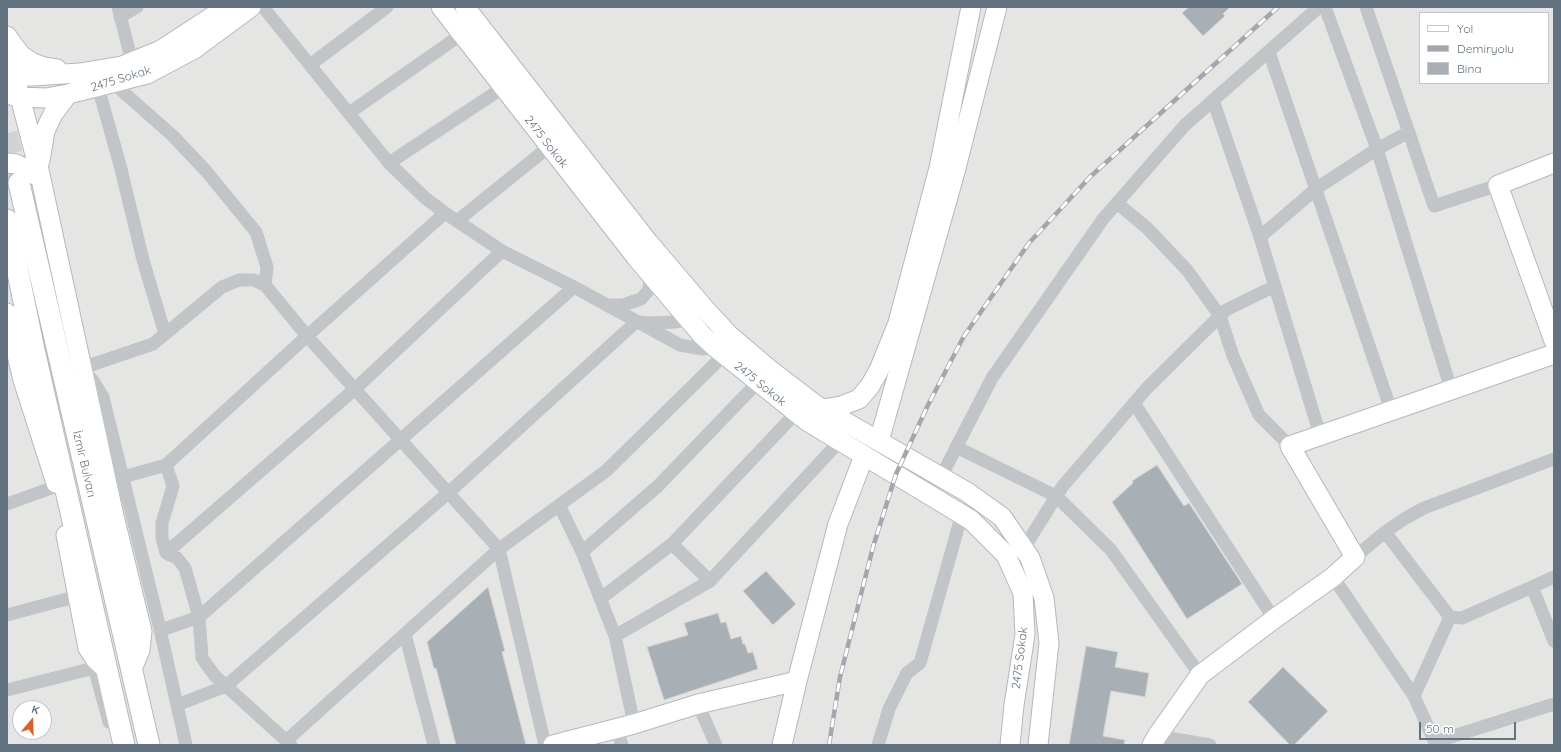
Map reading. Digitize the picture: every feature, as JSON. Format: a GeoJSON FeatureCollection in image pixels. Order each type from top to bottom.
{"type":"FeatureCollection","features":[{"type":"Feature","properties":{"kind":"main road","name":"2475 Sokak"},"geometry":{"type":"LineString","coordinates":[[9,78],[80,73],[122,66],[161,50],[227,7]]}},
{"type":"Feature","properties":{"kind":"main road","name":"2475 Sokak"},"geometry":{"type":"LineString","coordinates":[[14,96],[46,98],[148,74],[194,49],[251,7]]}},
{"type":"Feature","properties":{"kind":"main road","name":"2475 Sokak"},"geometry":{"type":"LineString","coordinates":[[441,7],[650,274],[688,320],[719,351],[807,421],[971,520],[1006,555],[1023,593],[1025,635],[1014,705],[1010,745]]}},
{"type":"Feature","properties":{"kind":"main road","name":"2475 Sokak"},"geometry":{"type":"LineString","coordinates":[[465,7],[648,242],[729,335],[769,369],[823,409],[967,492],[1002,517],[1030,558],[1044,598],[1049,644],[1038,745]]}},
{"type":"Feature","properties":{"kind":"main road"},"geometry":{"type":"LineString","coordinates":[[823,409],[842,406],[859,399],[870,386],[896,330],[939,168],[971,7]]}},
{"type":"Feature","properties":{"kind":"main road"},"geometry":{"type":"LineString","coordinates":[[879,441],[955,172],[997,7]]}},
{"type":"Feature","properties":{"kind":"main road"},"geometry":{"type":"LineString","coordinates":[[7,36],[21,55],[31,62],[44,67],[80,73]]}},
{"type":"Feature","properties":{"kind":"main road"},"geometry":{"type":"LineString","coordinates":[[7,47],[9,78],[40,174],[114,516],[142,631],[140,650],[132,669]]}},
{"type":"Feature","properties":{"kind":"main road"},"geometry":{"type":"LineString","coordinates":[[40,174],[45,131],[53,114],[68,94]]}},
{"type":"Feature","properties":{"kind":"main road"},"geometry":{"type":"LineString","coordinates":[[7,163],[16,164],[40,174]]}},
{"type":"Feature","properties":{"kind":"main road"},"geometry":{"type":"LineString","coordinates":[[1554,163],[1498,185],[1554,341]]}},
{"type":"Feature","properties":{"kind":"main road","name":"İzmir Bulvarı"},"geometry":{"type":"LineString","coordinates":[[19,183],[149,745]]}},
{"type":"Feature","properties":{"kind":"main road","name":"İzmir Bulvarı"},"geometry":{"type":"LineString","coordinates":[[7,220],[101,668],[124,745]]}},
{"type":"Feature","properties":{"kind":"main road"},"geometry":{"type":"LineString","coordinates":[[7,313],[23,380],[57,486],[88,648],[101,668]]}},
{"type":"Feature","properties":{"kind":"main road"},"geometry":{"type":"LineString","coordinates":[[1155,741],[1200,675],[1333,577],[1355,557],[1290,446],[1554,354]]}},
{"type":"Feature","properties":{"kind":"main road"},"geometry":{"type":"LineString","coordinates":[[782,745],[838,524],[864,456]]}},
{"type":"Feature","properties":{"kind":"main road"},"geometry":{"type":"LineString","coordinates":[[553,745],[624,732],[698,704],[797,681]]}},
{"type":"Feature","properties":{"kind":"street"},"geometry":{"type":"LineString","coordinates":[[132,62],[119,12],[137,7]]}},
{"type":"Feature","properties":{"kind":"street"},"geometry":{"type":"LineString","coordinates":[[263,7],[389,163],[424,197],[445,214],[502,251],[574,286],[636,322],[680,345],[696,349],[719,351]]}},
{"type":"Feature","properties":{"kind":"street"},"geometry":{"type":"LineString","coordinates":[[310,65],[387,7]]}},
{"type":"Feature","properties":{"kind":"street"},"geometry":{"type":"LineString","coordinates":[[941,477],[992,378],[1103,219],[1185,125],[1319,7]]}},
{"type":"Feature","properties":{"kind":"street"},"geometry":{"type":"LineString","coordinates":[[1325,7],[1377,149],[1451,389]]}},
{"type":"Feature","properties":{"kind":"street"},"geometry":{"type":"LineString","coordinates":[[1366,7],[1434,206],[1498,185]]}},
{"type":"Feature","properties":{"kind":"street"},"geometry":{"type":"LineString","coordinates":[[349,113],[462,34]]}},
{"type":"Feature","properties":{"kind":"street"},"geometry":{"type":"LineString","coordinates":[[1269,52],[1391,410]]}},
{"type":"Feature","properties":{"kind":"street"},"geometry":{"type":"LineString","coordinates":[[105,85],[173,136],[206,172],[256,232],[267,267],[265,285]]}},
{"type":"Feature","properties":{"kind":"street"},"geometry":{"type":"LineString","coordinates":[[105,85],[120,165],[142,260],[165,334]]}},
{"type":"Feature","properties":{"kind":"street"},"geometry":{"type":"LineString","coordinates":[[389,163],[504,87]]}},
{"type":"Feature","properties":{"kind":"street"},"geometry":{"type":"LineString","coordinates":[[1213,100],[1260,237],[1320,435]]}},
{"type":"Feature","properties":{"kind":"street"},"geometry":{"type":"LineString","coordinates":[[1260,237],[1316,188],[1377,149],[1409,132]]}},
{"type":"Feature","properties":{"kind":"street"},"geometry":{"type":"LineString","coordinates":[[457,221],[550,146]]}},
{"type":"Feature","properties":{"kind":"street"},"geometry":{"type":"LineString","coordinates":[[1117,203],[1147,228],[1187,270],[1220,316],[1233,356],[1259,415],[1290,446]]}},
{"type":"Feature","properties":{"kind":"street"},"geometry":{"type":"LineString","coordinates":[[123,477],[166,465],[307,336],[445,214]]}},
{"type":"Feature","properties":{"kind":"street"},"geometry":{"type":"LineString","coordinates":[[166,553],[355,389],[502,251]]}},
{"type":"Feature","properties":{"kind":"street"},"geometry":{"type":"LineString","coordinates":[[606,305],[623,305],[641,298],[649,290],[650,274]]}},
{"type":"Feature","properties":{"kind":"street"},"geometry":{"type":"LineString","coordinates":[[186,745],[161,630],[103,398],[94,382],[82,368],[153,344],[222,286],[239,280],[254,280],[265,285],[307,336],[499,549],[545,745]]}},
{"type":"Feature","properties":{"kind":"street"},"geometry":{"type":"LineString","coordinates":[[161,630],[199,617],[574,286]]}},
{"type":"Feature","properties":{"kind":"street"},"geometry":{"type":"LineString","coordinates":[[1024,548],[1062,487],[1147,388],[1226,310],[1275,286]]}},
{"type":"Feature","properties":{"kind":"street"},"geometry":{"type":"LineString","coordinates":[[177,705],[226,686],[448,493],[636,322],[662,323],[688,320],[705,309]]}},
{"type":"Feature","properties":{"kind":"street"},"geometry":{"type":"LineString","coordinates":[[166,553],[177,558],[185,568],[199,617],[202,658],[215,676],[289,743],[405,634],[499,549],[606,471],[719,351],[729,335]]}},
{"type":"Feature","properties":{"kind":"street"},"geometry":{"type":"LineString","coordinates":[[582,552],[658,486],[758,382]]}},
{"type":"Feature","properties":{"kind":"street"},"geometry":{"type":"LineString","coordinates":[[1134,403],[1274,619]]}},
{"type":"Feature","properties":{"kind":"street"},"geometry":{"type":"LineString","coordinates":[[600,599],[672,544],[796,412]]}},
{"type":"Feature","properties":{"kind":"street"},"geometry":{"type":"LineString","coordinates":[[615,636],[710,581],[840,441]]}},
{"type":"Feature","properties":{"kind":"street"},"geometry":{"type":"LineString","coordinates":[[956,446],[1056,496],[1111,550],[1200,675]]}},
{"type":"Feature","properties":{"kind":"street"},"geometry":{"type":"LineString","coordinates":[[1355,557],[1385,532],[1424,508],[1554,459]]}},
{"type":"Feature","properties":{"kind":"street"},"geometry":{"type":"LineString","coordinates":[[166,465],[173,486],[162,523],[162,538],[166,553]]}},
{"type":"Feature","properties":{"kind":"street"},"geometry":{"type":"LineString","coordinates":[[7,504],[57,486]]}},
{"type":"Feature","properties":{"kind":"street"},"geometry":{"type":"LineString","coordinates":[[559,505],[582,552],[615,636],[624,732]]}},
{"type":"Feature","properties":{"kind":"street"},"geometry":{"type":"LineString","coordinates":[[878,745],[889,709],[907,673],[920,663],[962,514]]}},
{"type":"Feature","properties":{"kind":"street"},"geometry":{"type":"LineString","coordinates":[[1385,532],[1450,617],[1462,618],[1554,577]]}},
{"type":"Feature","properties":{"kind":"street"},"geometry":{"type":"LineString","coordinates":[[672,544],[710,581]]}},
{"type":"Feature","properties":{"kind":"street"},"geometry":{"type":"LineString","coordinates":[[1333,577],[1414,696],[1435,744],[1554,704]]}},
{"type":"Feature","properties":{"kind":"street"},"geometry":{"type":"LineString","coordinates":[[1532,587],[1554,641]]}},
{"type":"Feature","properties":{"kind":"street"},"geometry":{"type":"LineString","coordinates":[[7,615],[78,596]]}},
{"type":"Feature","properties":{"kind":"street"},"geometry":{"type":"LineString","coordinates":[[1414,696],[1450,617]]}},
{"type":"Feature","properties":{"kind":"street"},"geometry":{"type":"LineString","coordinates":[[405,634],[434,745]]}},
{"type":"Feature","properties":{"kind":"street"},"geometry":{"type":"LineString","coordinates":[[7,690],[101,668],[114,745]]}},
{"type":"Feature","properties":{"kind":"street"},"geometry":{"type":"LineString","coordinates":[[698,704],[716,745]]}},
{"type":"Feature","properties":{"kind":"street"},"geometry":{"type":"LineString","coordinates":[[1155,741],[1210,745]]}},
{"type":"Feature","properties":{"kind":"shaded area"},"geometry":{"type":"Polygon","coordinates":[[[7,7],[1554,7],[1554,745],[7,745],[7,7]]]}},
{"type":"Feature","properties":{"kind":"building"},"geometry":{"type":"Polygon","coordinates":[[[1189,7],[1230,7],[1223,14],[1225,16],[1203,36],[1182,13],[1189,7]]]}},
{"type":"Feature","properties":{"kind":"building"},"geometry":{"type":"Polygon","coordinates":[[[1157,465],[1184,506],[1189,503],[1242,584],[1187,619],[1112,502],[1133,483],[1132,481],[1157,465]]]}},
{"type":"Feature","properties":{"kind":"building"},"geometry":{"type":"Polygon","coordinates":[[[766,571],[796,604],[773,625],[743,591],[766,571]]]}},
{"type":"Feature","properties":{"kind":"building"},"geometry":{"type":"Polygon","coordinates":[[[488,587],[505,651],[502,652],[526,745],[456,745],[436,668],[434,669],[427,642],[488,587]]]}},
{"type":"Feature","properties":{"kind":"building"},"geometry":{"type":"Polygon","coordinates":[[[718,613],[721,623],[726,622],[731,639],[741,636],[748,653],[753,652],[758,669],[664,700],[647,647],[688,635],[684,623],[718,613]]]}},
{"type":"Feature","properties":{"kind":"building"},"geometry":{"type":"Polygon","coordinates":[[[1086,646],[1118,652],[1115,667],[1149,673],[1145,697],[1111,691],[1103,736],[1125,740],[1124,745],[1069,745],[1086,646]]]}},
{"type":"Feature","properties":{"kind":"building"},"geometry":{"type":"Polygon","coordinates":[[[1283,667],[1328,711],[1294,745],[1290,745],[1248,702],[1283,667]]]}},
{"type":"Feature","properties":{"kind":"tunnel"},"geometry":{"type":"LineString","coordinates":[[7,133],[19,182]]}},
{"type":"Feature","properties":{"kind":"railway"},"geometry":{"type":"LineString","coordinates":[[829,745],[840,677],[873,547],[896,474],[928,405],[964,336],[1029,243],[1090,177],[1278,7]]}}]}
